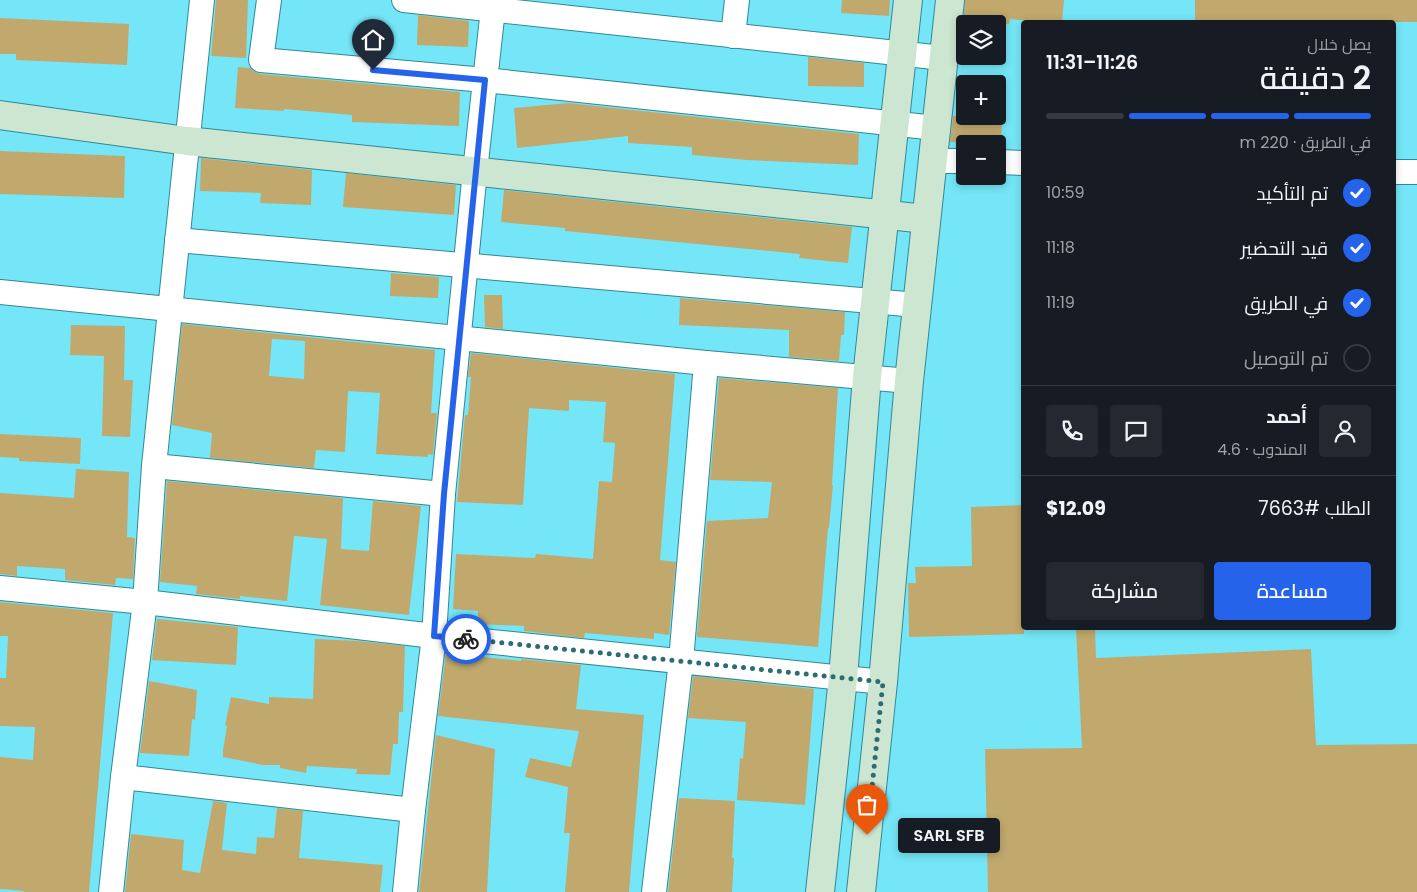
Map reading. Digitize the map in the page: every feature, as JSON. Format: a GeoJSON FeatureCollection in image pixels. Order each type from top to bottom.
{"type":"FeatureCollection","features":[{"type":"Feature","properties":{"kind":"street"},"geometry":{"type":"LineString","coordinates":[[111,892],[145,602],[154,466],[202,0]]}},
{"type":"Feature","properties":{"kind":"street"},"geometry":{"type":"LineString","coordinates":[[269,0],[261,60],[485,80],[936,128]]}},
{"type":"Feature","properties":{"kind":"street"},"geometry":{"type":"LineString","coordinates":[[404,0],[493,4],[733,36],[943,58]]}},
{"type":"Feature","properties":{"kind":"street"},"geometry":{"type":"LineString","coordinates":[[733,36],[737,0]]}},
{"type":"Feature","properties":{"kind":"street"},"geometry":{"type":"LineString","coordinates":[[820,892],[843,678],[867,377],[908,0]]}},
{"type":"Feature","properties":{"kind":"street"},"geometry":{"type":"LineString","coordinates":[[861,892],[883,682],[909,381],[950,0]]}},
{"type":"Feature","properties":{"kind":"street"},"geometry":{"type":"LineString","coordinates":[[404,892],[412,810],[434,636],[444,494],[493,4]]}},
{"type":"Feature","properties":{"kind":"street"},"geometry":{"type":"LineString","coordinates":[[0,115],[188,141],[926,219]]}},
{"type":"Feature","properties":{"kind":"street"},"geometry":{"type":"LineString","coordinates":[[932,160],[956,161]]}},
{"type":"Feature","properties":{"kind":"street"},"geometry":{"type":"LineString","coordinates":[[1006,162],[1021,163]]}},
{"type":"Feature","properties":{"kind":"street"},"geometry":{"type":"LineString","coordinates":[[1396,172],[1417,172]]}},
{"type":"Feature","properties":{"kind":"street"},"geometry":{"type":"LineString","coordinates":[[177,240],[917,305]]}},
{"type":"Feature","properties":{"kind":"street"},"geometry":{"type":"LineString","coordinates":[[0,292],[706,363],[909,381]]}},
{"type":"Feature","properties":{"kind":"street"},"geometry":{"type":"LineString","coordinates":[[654,892],[681,661],[706,363]]}},
{"type":"Feature","properties":{"kind":"street"},"geometry":{"type":"LineString","coordinates":[[154,466],[444,494]]}},
{"type":"Feature","properties":{"kind":"street"},"geometry":{"type":"LineString","coordinates":[[0,588],[145,602],[434,636],[883,682]]}},
{"type":"Feature","properties":{"kind":"street"},"geometry":{"type":"LineString","coordinates":[[123,777],[412,810]]}},
{"type":"Feature","properties":{"kind":"building"},"geometry":{"type":"Polygon","coordinates":[[[216,0],[248,0],[246,58],[211,56],[216,0]]]}},
{"type":"Feature","properties":{"kind":"building"},"geometry":{"type":"Polygon","coordinates":[[[842,0],[890,0],[889,16],[841,13],[842,0]]]}},
{"type":"Feature","properties":{"kind":"building"},"geometry":{"type":"Polygon","coordinates":[[[965,0],[1064,0],[1062,20],[1010,19],[1009,24],[1006,24],[1006,15],[964,15],[965,0]]]}},
{"type":"Feature","properties":{"kind":"building"},"geometry":{"type":"Polygon","coordinates":[[[1195,0],[1417,0],[1417,22],[1396,22],[1396,20],[1195,20],[1195,0]]]}},
{"type":"Feature","properties":{"kind":"building"},"geometry":{"type":"Polygon","coordinates":[[[418,15],[469,21],[468,47],[417,45],[418,15]]]}},
{"type":"Feature","properties":{"kind":"building"},"geometry":{"type":"Polygon","coordinates":[[[0,18],[129,24],[127,65],[16,60],[16,54],[0,54],[0,18]]]}},
{"type":"Feature","properties":{"kind":"building"},"geometry":{"type":"Polygon","coordinates":[[[808,57],[864,63],[864,87],[808,86],[808,57]]]}},
{"type":"Feature","properties":{"kind":"building"},"geometry":{"type":"Polygon","coordinates":[[[238,67],[250,68],[260,74],[460,92],[459,126],[352,122],[352,115],[284,109],[284,111],[235,108],[238,67]]]}},
{"type":"Feature","properties":{"kind":"building"},"geometry":{"type":"Polygon","coordinates":[[[568,103],[859,134],[858,165],[747,160],[692,155],[692,147],[628,143],[628,136],[517,148],[514,108],[568,103]]]}},
{"type":"Feature","properties":{"kind":"building"},"geometry":{"type":"Polygon","coordinates":[[[953,116],[956,116],[956,125],[1002,125],[1001,135],[956,135],[956,142],[950,142],[953,116]]]}},
{"type":"Feature","properties":{"kind":"building"},"geometry":{"type":"Polygon","coordinates":[[[0,151],[125,156],[124,198],[0,194],[0,151]]]}},
{"type":"Feature","properties":{"kind":"building"},"geometry":{"type":"Polygon","coordinates":[[[201,158],[312,170],[311,205],[260,203],[261,193],[200,191],[201,158]]]}},
{"type":"Feature","properties":{"kind":"building"},"geometry":{"type":"Polygon","coordinates":[[[346,173],[456,185],[454,215],[343,207],[346,173]]]}},
{"type":"Feature","properties":{"kind":"building"},"geometry":{"type":"Polygon","coordinates":[[[504,190],[852,227],[848,263],[799,258],[800,254],[565,231],[565,228],[501,222],[504,190]]]}},
{"type":"Feature","properties":{"kind":"building"},"geometry":{"type":"Polygon","coordinates":[[[391,273],[439,277],[438,298],[390,296],[391,273]]]}},
{"type":"Feature","properties":{"kind":"building"},"geometry":{"type":"Polygon","coordinates":[[[484,295],[502,295],[503,329],[485,327],[484,295]]]}},
{"type":"Feature","properties":{"kind":"building"},"geometry":{"type":"Polygon","coordinates":[[[680,298],[845,312],[844,335],[841,335],[839,361],[789,357],[789,330],[679,325],[680,298]]]}},
{"type":"Feature","properties":{"kind":"building"},"geometry":{"type":"Polygon","coordinates":[[[182,324],[435,350],[431,413],[437,413],[433,455],[428,454],[428,457],[376,454],[380,393],[348,391],[345,452],[316,450],[314,468],[210,458],[212,433],[172,425],[182,324]],[[272,339],[269,376],[304,379],[305,341],[272,339]]]}},
{"type":"Feature","properties":{"kind":"building"},"geometry":{"type":"Polygon","coordinates":[[[71,325],[125,326],[124,380],[133,380],[130,437],[102,436],[104,356],[70,355],[71,325]]]}},
{"type":"Feature","properties":{"kind":"building"},"geometry":{"type":"Polygon","coordinates":[[[471,353],[675,374],[660,560],[676,562],[669,635],[654,633],[654,639],[585,633],[584,638],[524,631],[524,626],[478,624],[478,611],[453,609],[456,554],[535,558],[536,554],[593,559],[599,481],[612,482],[615,443],[603,442],[606,402],[569,400],[569,411],[529,408],[523,505],[457,502],[465,415],[468,415],[471,377],[468,377],[471,353]]]}},
{"type":"Feature","properties":{"kind":"building"},"geometry":{"type":"Polygon","coordinates":[[[719,378],[838,388],[833,485],[818,647],[697,637],[707,521],[768,518],[772,482],[710,480],[719,378]]]}},
{"type":"Feature","properties":{"kind":"building"},"geometry":{"type":"Polygon","coordinates":[[[0,434],[81,438],[80,464],[19,461],[19,458],[0,457],[0,434]]]}},
{"type":"Feature","properties":{"kind":"building"},"geometry":{"type":"Polygon","coordinates":[[[76,469],[129,472],[127,537],[135,538],[133,579],[116,578],[115,585],[65,580],[65,569],[17,566],[17,576],[0,574],[0,493],[74,498],[76,469]]]}},
{"type":"Feature","properties":{"kind":"building"},"geometry":{"type":"Polygon","coordinates":[[[167,481],[343,498],[341,549],[369,551],[373,501],[421,506],[409,615],[320,605],[327,539],[294,536],[287,601],[240,596],[240,599],[196,594],[197,586],[160,582],[167,481]]]}},
{"type":"Feature","properties":{"kind":"building"},"geometry":{"type":"Polygon","coordinates":[[[1021,505],[1021,630],[1024,630],[1024,634],[909,637],[908,583],[916,583],[915,567],[972,566],[971,507],[1021,505]]]}},
{"type":"Feature","properties":{"kind":"building"},"geometry":{"type":"Polygon","coordinates":[[[0,602],[113,613],[89,892],[24,892],[0,889],[0,757],[33,760],[35,727],[0,726],[0,678],[6,678],[8,636],[0,636],[0,602]]]}},
{"type":"Feature","properties":{"kind":"building"},"geometry":{"type":"Polygon","coordinates":[[[157,619],[238,627],[236,665],[152,660],[157,619]]]}},
{"type":"Feature","properties":{"kind":"building"},"geometry":{"type":"Polygon","coordinates":[[[1076,630],[1095,630],[1096,658],[1311,649],[1316,745],[1417,744],[1417,892],[988,892],[985,749],[1082,748],[1076,630]]]}},
{"type":"Feature","properties":{"kind":"building"},"geometry":{"type":"Polygon","coordinates":[[[315,639],[405,646],[403,712],[399,712],[398,744],[393,744],[390,775],[356,774],[357,769],[307,766],[306,773],[280,768],[280,765],[263,765],[223,757],[227,726],[225,725],[231,697],[269,704],[269,697],[313,699],[315,639]]]}},
{"type":"Feature","properties":{"kind":"building"},"geometry":{"type":"Polygon","coordinates":[[[446,653],[581,665],[576,709],[644,715],[629,892],[565,892],[570,833],[564,833],[568,787],[525,777],[530,758],[571,767],[579,731],[438,716],[446,653]]]}},
{"type":"Feature","properties":{"kind":"building"},"geometry":{"type":"Polygon","coordinates":[[[693,676],[814,689],[805,805],[737,800],[740,758],[743,759],[746,722],[688,718],[693,676]]]}},
{"type":"Feature","properties":{"kind":"building"},"geometry":{"type":"Polygon","coordinates":[[[149,681],[197,690],[195,720],[192,719],[189,756],[140,753],[149,681]]]}},
{"type":"Feature","properties":{"kind":"building"},"geometry":{"type":"Polygon","coordinates":[[[436,735],[495,749],[487,892],[419,892],[436,735]]]}},
{"type":"Feature","properties":{"kind":"building"},"geometry":{"type":"Polygon","coordinates":[[[679,798],[735,801],[732,892],[668,892],[679,798]]]}},
{"type":"Feature","properties":{"kind":"building"},"geometry":{"type":"Polygon","coordinates":[[[213,801],[227,803],[222,850],[256,854],[257,837],[274,838],[277,808],[303,811],[299,858],[383,865],[380,892],[125,892],[131,834],[184,840],[182,870],[200,873],[213,801]]]}},
{"type":"Feature","properties":{"kind":"way so far"},"geometry":{"type":"LineString","coordinates":[[466,639],[883,682],[867,835]]}},
{"type":"Feature","properties":{"kind":"place","name":"SARL SFB"},"geometry":{"type":"Point","coordinates":[867,835]}},
{"type":"Feature","properties":{"kind":"route"},"geometry":{"type":"LineString","coordinates":[[373,70],[485,80],[444,494],[434,636],[466,639]]}}]}
